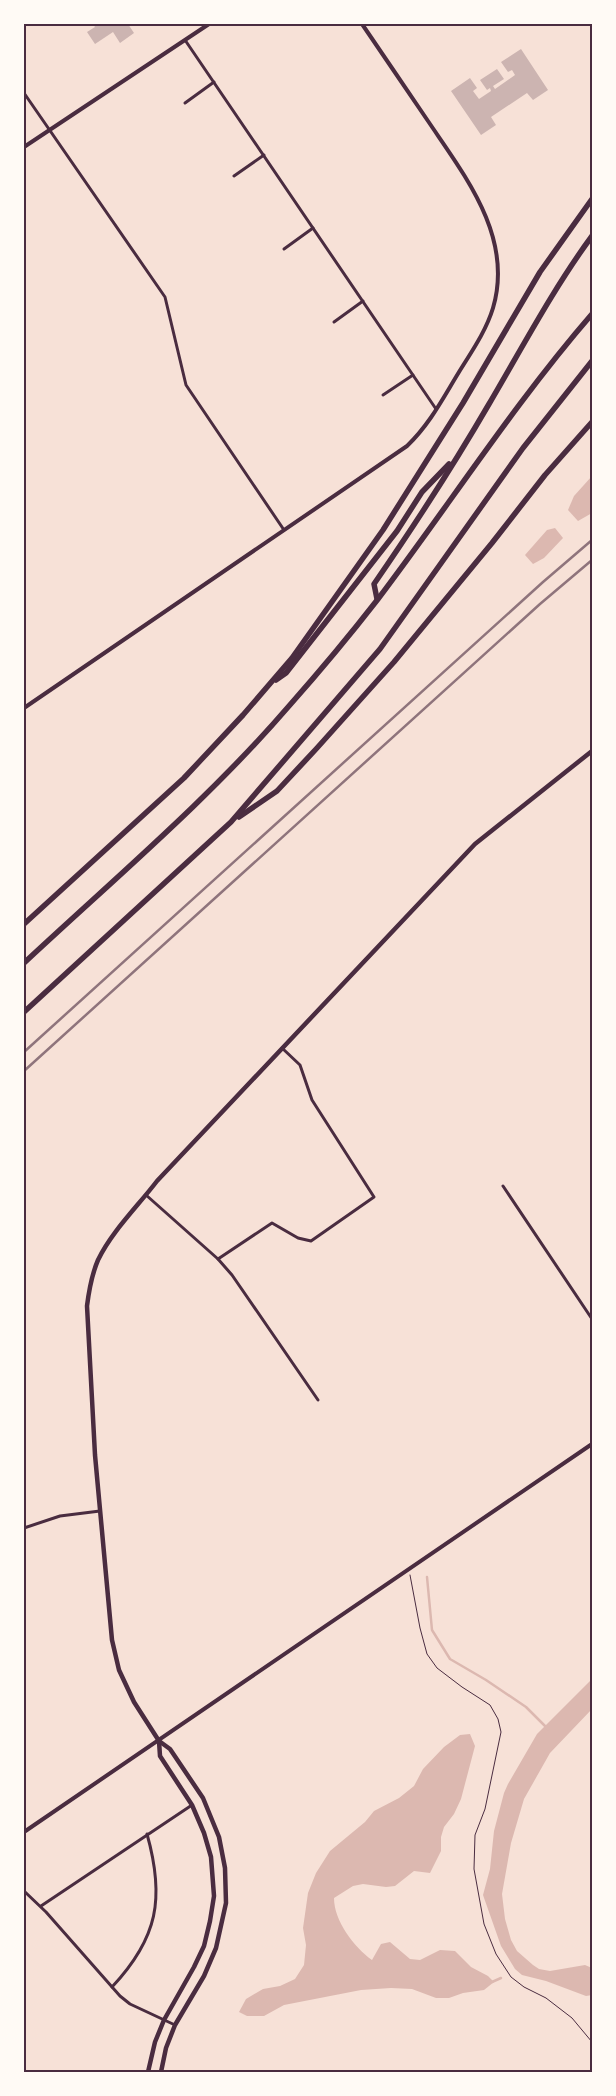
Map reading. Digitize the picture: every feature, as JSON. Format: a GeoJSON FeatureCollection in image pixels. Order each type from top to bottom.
{"type":"FeatureCollection","features":[{"type":"Feature","properties":{"kind":"highway"},"geometry":{"type":"LineString","coordinates":[[24,924],[184,778],[292,658],[383,530],[478,378],[540,272],[592,199]]}},
{"type":"Feature","properties":{"kind":"highway"},"geometry":{"type":"LineString","coordinates":[[377,599],[374,584],[459,453],[558,286],[592,236]]}},
{"type":"Feature","properties":{"kind":"highway"},"geometry":{"type":"LineString","coordinates":[[24,963],[207,793],[251,749],[295,699],[377,599],[519,404],[592,314]]}},
{"type":"Feature","properties":{"kind":"highway"},"geometry":{"type":"LineString","coordinates":[[24,1012],[231,822],[380,649],[523,448],[592,361]]}},
{"type":"Feature","properties":{"kind":"highway"},"geometry":{"type":"LineString","coordinates":[[231,822],[277,791],[317,748],[394,662],[492,543],[544,475],[592,422]]}},
{"type":"Feature","properties":{"kind":"highway"},"geometry":{"type":"LineString","coordinates":[[269,685],[286,673],[396,531],[422,492],[459,453]]}},
{"type":"Feature","properties":{"kind":"main road"},"geometry":{"type":"LineString","coordinates":[[161,2072],[166,2048],[175,2025],[204,1976],[216,1948],[224,1915],[226,1878],[221,1846],[209,1810],[170,1749],[159,1741],[134,1702],[120,1670],[112,1640],[100,1511],[88,1314],[89,1291],[98,1260],[115,1234],[146,1195],[475,844],[592,751]]}},
{"type":"Feature","properties":{"kind":"main road"},"geometry":{"type":"LineString","coordinates":[[148,2072],[155,2042],[164,2020],[199,1957],[208,1933],[213,1909],[214,1883],[211,1857],[202,1828],[192,1805],[160,1756],[159,1741]]}},
{"type":"Feature","properties":{"kind":"street"},"geometry":{"type":"LineString","coordinates":[[24,147],[209,24]]}},
{"type":"Feature","properties":{"kind":"street"},"geometry":{"type":"LineString","coordinates":[[24,708],[407,446],[437,410],[478,341],[493,307],[497,269],[496,250],[482,204],[362,24]]}},
{"type":"Feature","properties":{"kind":"street"},"geometry":{"type":"LineString","coordinates":[[185,40],[437,410]]}},
{"type":"Feature","properties":{"kind":"street"},"geometry":{"type":"LineString","coordinates":[[185,103],[214,82]]}},
{"type":"Feature","properties":{"kind":"street"},"geometry":{"type":"LineString","coordinates":[[24,93],[165,297],[186,384],[284,530]]}},
{"type":"Feature","properties":{"kind":"street"},"geometry":{"type":"LineString","coordinates":[[234,176],[264,155]]}},
{"type":"Feature","properties":{"kind":"street"},"geometry":{"type":"LineString","coordinates":[[284,249],[313,228]]}},
{"type":"Feature","properties":{"kind":"street"},"geometry":{"type":"LineString","coordinates":[[334,322],[363,301]]}},
{"type":"Feature","properties":{"kind":"street"},"geometry":{"type":"LineString","coordinates":[[384,395],[413,375]]}},
{"type":"Feature","properties":{"kind":"street"},"geometry":{"type":"LineString","coordinates":[[218,1259],[272,1223],[298,1238],[311,1241],[374,1197],[312,1100],[300,1065],[282,1048]]}},
{"type":"Feature","properties":{"kind":"street"},"geometry":{"type":"LineString","coordinates":[[503,1186],[592,1319]]}},
{"type":"Feature","properties":{"kind":"street"},"geometry":{"type":"LineString","coordinates":[[146,1195],[218,1259],[247,1295],[318,1400]]}},
{"type":"Feature","properties":{"kind":"street"},"geometry":{"type":"LineString","coordinates":[[24,1832],[592,1444]]}},
{"type":"Feature","properties":{"kind":"street"},"geometry":{"type":"LineString","coordinates":[[24,1528],[60,1516],[100,1511]]}},
{"type":"Feature","properties":{"kind":"street"},"geometry":{"type":"LineString","coordinates":[[40,1906],[192,1805]]}},
{"type":"Feature","properties":{"kind":"street"},"geometry":{"type":"LineString","coordinates":[[112,1987],[125,1973],[146,1938],[154,1917],[157,1880],[147,1834]]}},
{"type":"Feature","properties":{"kind":"street"},"geometry":{"type":"LineString","coordinates":[[24,1891],[130,2004],[175,2025]]}},
{"type":"Feature","properties":{"kind":"path"},"geometry":{"type":"LineString","coordinates":[[408,1570],[412,1578],[414,1598],[427,1654],[437,1668],[490,1705],[498,1719],[501,1732],[485,1809],[475,1835],[474,1869],[484,1924],[496,1954],[511,1977],[524,1987],[546,1998],[565,2013],[592,2042]]}},
{"type":"Feature","properties":{"kind":"shaded area"},"geometry":{"type":"Polygon","coordinates":[[[592,476],[592,513],[578,521],[568,510],[574,496],[592,476]]]}},
{"type":"Feature","properties":{"kind":"shaded area"},"geometry":{"type":"Polygon","coordinates":[[[555,528],[563,538],[544,558],[533,564],[525,555],[547,530],[555,528]]]}},
{"type":"Feature","properties":{"kind":"shaded area"},"geometry":{"type":"Polygon","coordinates":[[[592,1679],[592,1709],[550,1753],[524,1799],[511,1843],[502,1894],[505,1919],[511,1940],[517,1951],[539,1969],[550,1971],[585,1965],[592,1968],[592,1995],[586,1996],[546,1981],[522,1975],[515,1969],[501,1946],[483,1895],[490,1869],[494,1831],[508,1784],[537,1734],[592,1679]]]}},
{"type":"Feature","properties":{"kind":"shaded area"},"geometry":{"type":"Polygon","coordinates":[[[470,1734],[475,1746],[461,1799],[454,1814],[444,1827],[441,1837],[441,1851],[430,1873],[414,1871],[395,1886],[386,1887],[363,1884],[353,1886],[334,1898],[337,1916],[346,1933],[358,1948],[372,1960],[381,1944],[390,1942],[410,1959],[420,1960],[440,1950],[455,1951],[471,1967],[488,1976],[494,1982],[484,1990],[463,1993],[449,1998],[436,1998],[412,1989],[361,1990],[284,2005],[264,2016],[247,2016],[239,2012],[246,1999],[263,1989],[280,1986],[295,1979],[304,1965],[306,1945],[303,1928],[308,1893],[316,1873],[330,1851],[365,1822],[374,1811],[399,1798],[414,1786],[423,1769],[444,1747],[460,1735],[470,1734]]]}},
{"type":"Feature","properties":{"kind":"building"},"geometry":{"type":"Polygon","coordinates":[[[93,24],[128,24],[134,33],[120,43],[113,32],[95,44],[87,32],[95,27],[93,24]]]}},
{"type":"Feature","properties":{"kind":"building"},"geometry":{"type":"Polygon","coordinates":[[[521,49],[548,90],[533,100],[527,93],[491,117],[496,125],[481,135],[451,91],[470,78],[477,88],[473,91],[479,99],[491,91],[490,88],[487,90],[480,80],[497,69],[504,79],[493,86],[495,89],[515,75],[512,70],[508,72],[501,62],[521,49]]]}},
{"type":"Feature","properties":{"kind":"waterway"},"geometry":{"type":"LineString","coordinates":[[427,1577],[432,1630],[450,1659],[526,1707],[548,1729]]}},
{"type":"Feature","properties":{"kind":"waterway"},"geometry":{"type":"LineString","coordinates":[[492,1982],[501,1978]]}},
{"type":"Feature","properties":{"kind":"railway"},"geometry":{"type":"LineString","coordinates":[[24,1052],[543,582],[592,540]]}},
{"type":"Feature","properties":{"kind":"railway"},"geometry":{"type":"LineString","coordinates":[[24,1071],[540,604],[592,560]]}}]}
